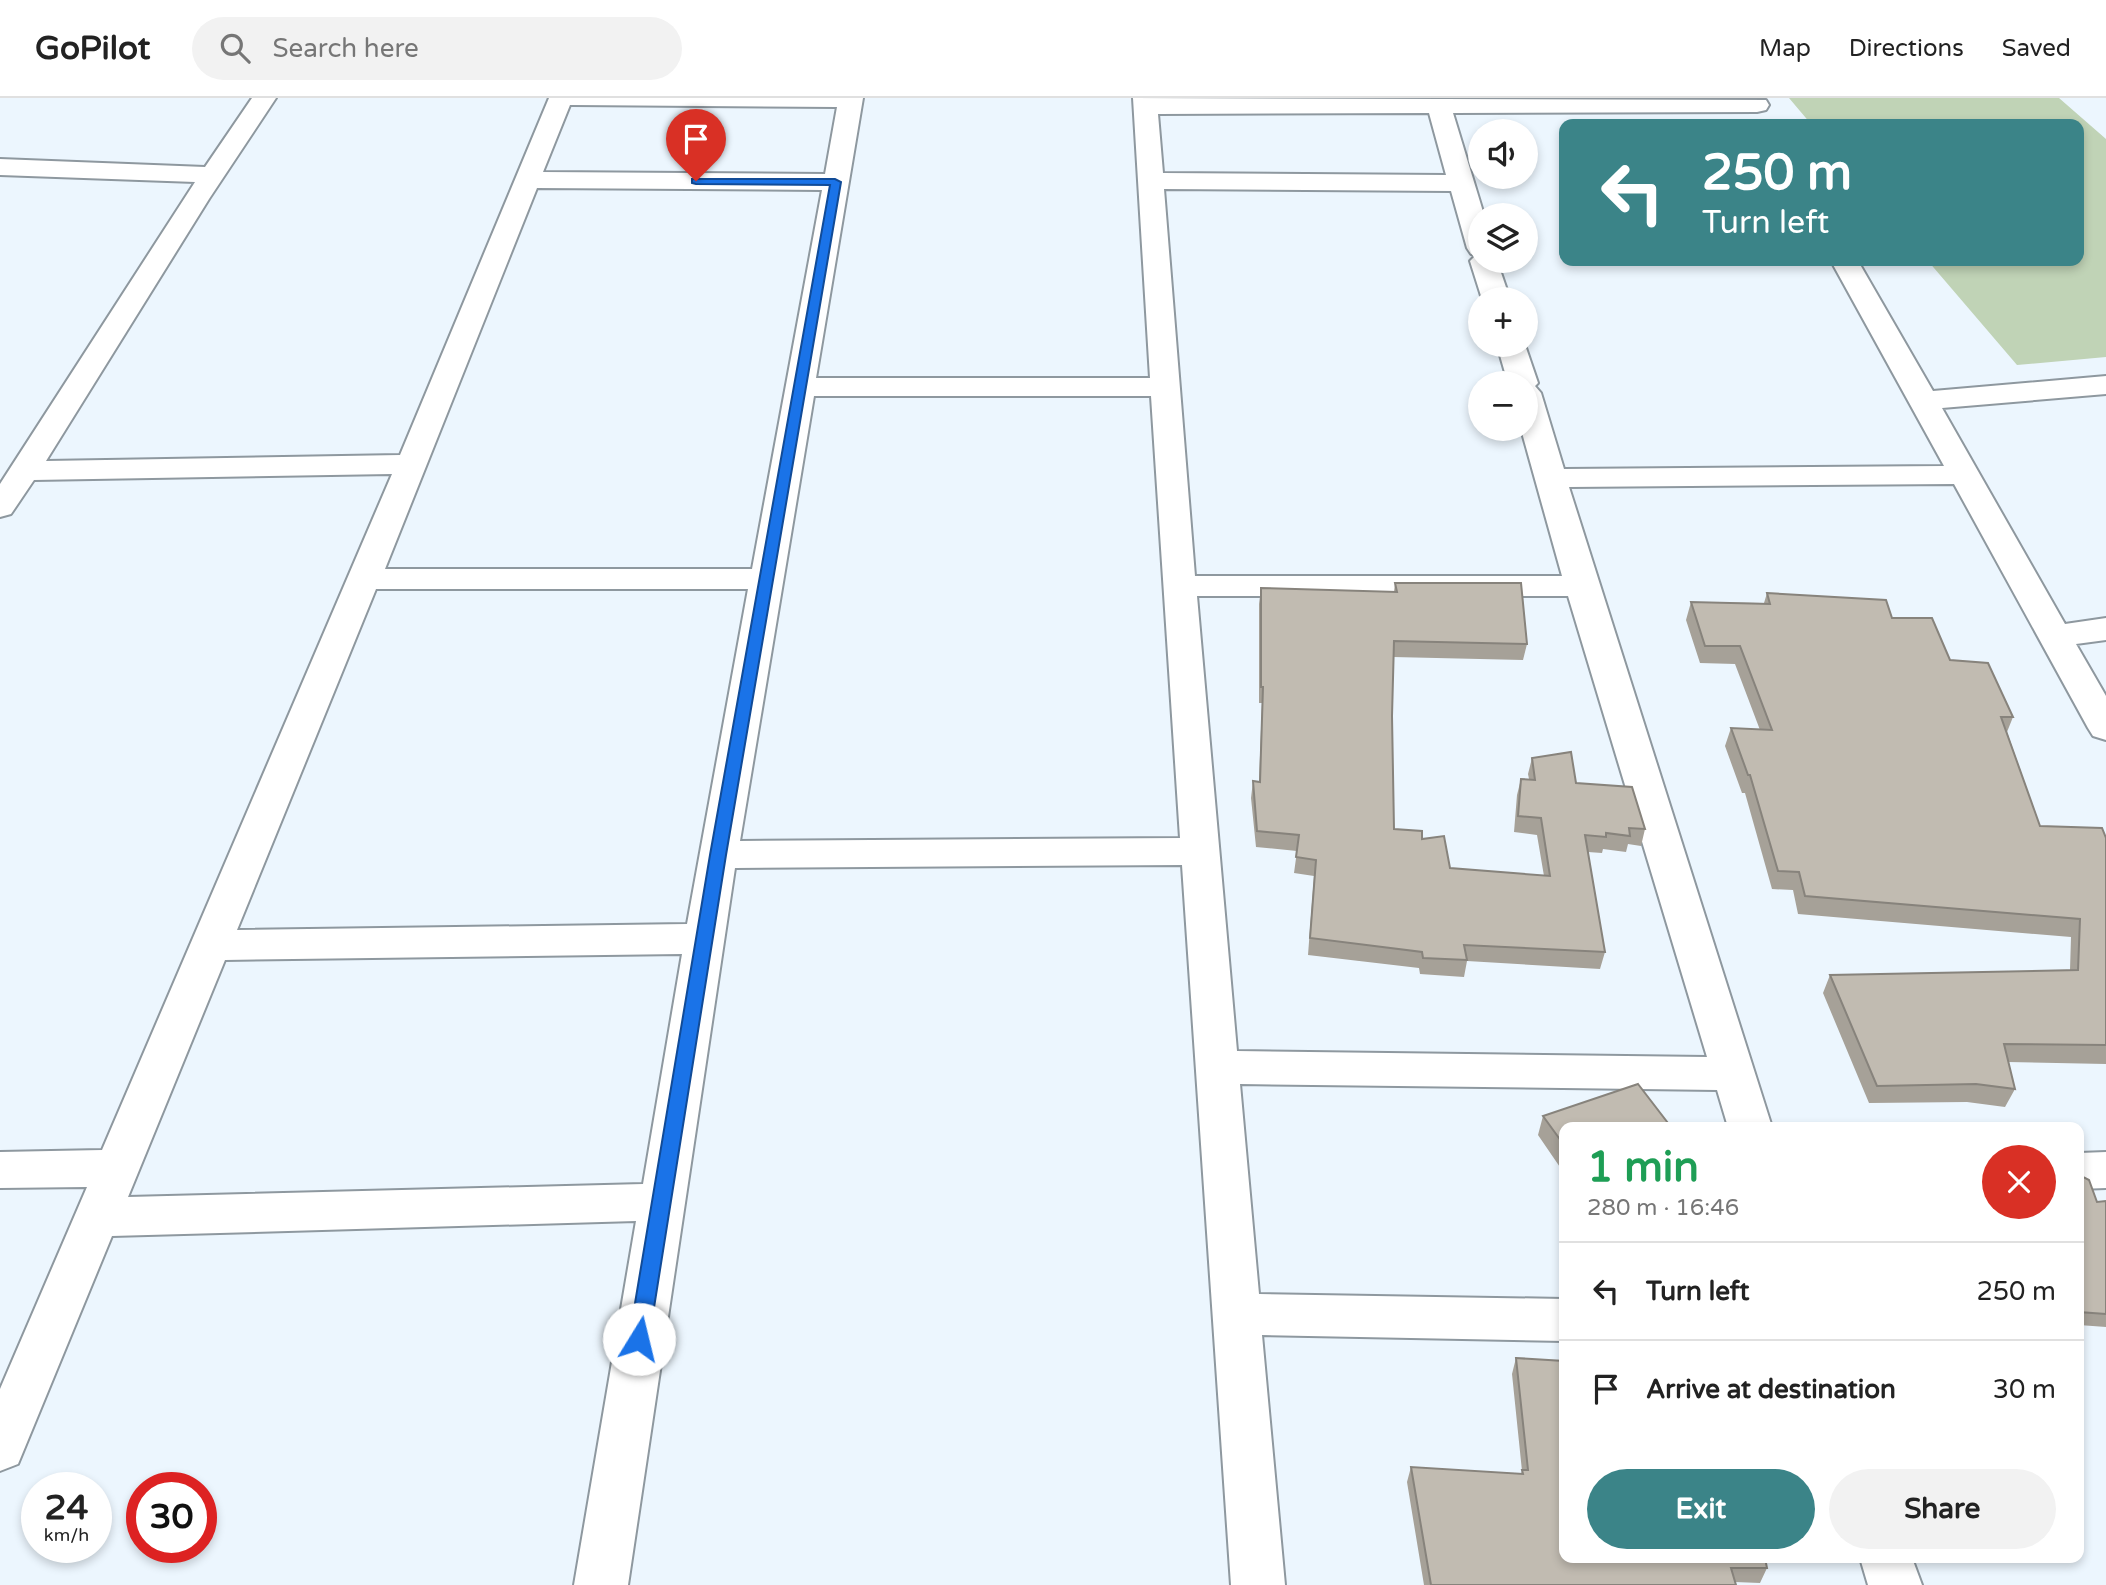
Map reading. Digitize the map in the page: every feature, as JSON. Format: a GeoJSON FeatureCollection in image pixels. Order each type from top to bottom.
{"type":"FeatureCollection","features":[{"type":"Feature","properties":{"kind":"street"},"geometry":{"type":"LineString","coordinates":[[0,507],[210,176],[264,98]]}},
{"type":"Feature","properties":{"kind":"street"},"geometry":{"type":"LineString","coordinates":[[0,1448],[412,464],[561,98]]}},
{"type":"Feature","properties":{"kind":"street"},"geometry":{"type":"LineString","coordinates":[[573,98],[850,99],[718,855],[601,1585]]}},
{"type":"Feature","properties":{"kind":"street"},"geometry":{"type":"LineString","coordinates":[[1438,102],[1468,209]]}},
{"type":"Feature","properties":{"kind":"street"},"geometry":{"type":"LineString","coordinates":[[1258,1585],[1179,586],[1146,103],[1438,102],[1759,109]]}},
{"type":"Feature","properties":{"kind":"street"},"geometry":{"type":"LineString","coordinates":[[0,167],[210,176]]}},
{"type":"Feature","properties":{"kind":"street"},"geometry":{"type":"LineString","coordinates":[[529,180],[835,182]]}},
{"type":"Feature","properties":{"kind":"street"},"geometry":{"type":"LineString","coordinates":[[1153,181],[1460,183]]}},
{"type":"Feature","properties":{"kind":"street"},"geometry":{"type":"LineString","coordinates":[[1848,266],[2106,728]]}},
{"type":"Feature","properties":{"kind":"street"},"geometry":{"type":"LineString","coordinates":[[1925,401],[2106,385]]}},
{"type":"Feature","properties":{"kind":"street"},"geometry":{"type":"LineString","coordinates":[[800,387],[1166,387]]}},
{"type":"Feature","properties":{"kind":"street"},"geometry":{"type":"LineString","coordinates":[[1538,432],[1582,586],[1749,1122]]}},
{"type":"Feature","properties":{"kind":"street"},"geometry":{"type":"LineString","coordinates":[[24,471],[412,464]]}},
{"type":"Feature","properties":{"kind":"street"},"geometry":{"type":"LineString","coordinates":[[1552,478],[1967,475]]}},
{"type":"Feature","properties":{"kind":"street"},"geometry":{"type":"LineString","coordinates":[[364,579],[766,579]]}},
{"type":"Feature","properties":{"kind":"street"},"geometry":{"type":"LineString","coordinates":[[1179,586],[1582,586]]}},
{"type":"Feature","properties":{"kind":"street"},"geometry":{"type":"LineString","coordinates":[[2057,636],[2106,629]]}},
{"type":"Feature","properties":{"kind":"street"},"geometry":{"type":"LineString","coordinates":[[718,855],[1201,851]]}},
{"type":"Feature","properties":{"kind":"street"},"geometry":{"type":"LineString","coordinates":[[209,945],[706,939]]}},
{"type":"Feature","properties":{"kind":"street"},"geometry":{"type":"LineString","coordinates":[[1217,1067],[1735,1074]]}},
{"type":"Feature","properties":{"kind":"street"},"geometry":{"type":"LineString","coordinates":[[0,1170],[116,1168]]}},
{"type":"Feature","properties":{"kind":"street"},"geometry":{"type":"LineString","coordinates":[[2084,1171],[2106,1170]]}},
{"type":"Feature","properties":{"kind":"street"},"geometry":{"type":"LineString","coordinates":[[95,1217],[661,1202]]}},
{"type":"Feature","properties":{"kind":"street"},"geometry":{"type":"LineString","coordinates":[[1238,1314],[1559,1320]]}},
{"type":"Feature","properties":{"kind":"street"},"geometry":{"type":"LineString","coordinates":[[1888,1563],[1895,1585]]}},
{"type":"Feature","properties":{"kind":"green space"},"geometry":{"type":"Polygon","coordinates":[[[1789,98],[2059,98],[2083,119],[1807,119],[1789,98]]]}},
{"type":"Feature","properties":{"kind":"green space"},"geometry":{"type":"Polygon","coordinates":[[[2084,120],[2106,139],[2106,357],[2017,365],[1932,266],[2084,266],[2084,120]]]}},
{"type":"Feature","properties":{"kind":"building"},"geometry":{"type":"Polygon","coordinates":[[[1395,583],[1521,583],[1527,644],[1394,641],[1394,829],[1422,831],[1422,839],[1444,836],[1450,868],[1550,876],[1541,818],[1518,816],[1521,779],[1535,780],[1532,758],[1571,752],[1576,783],[1632,787],[1645,829],[1629,828],[1630,836],[1606,833],[1606,837],[1585,835],[1605,952],[1464,945],[1467,960],[1423,958],[1422,952],[1310,938],[1316,860],[1296,857],[1299,835],[1257,831],[1253,781],[1260,782],[1263,687],[1261,588],[1397,592],[1395,583]]]}},
{"type":"Feature","properties":{"kind":"building"},"geometry":{"type":"Polygon","coordinates":[[[1767,593],[1886,600],[1892,618],[1932,618],[1950,660],[1988,663],[2013,717],[2001,717],[2040,826],[2102,828],[2106,838],[2106,1045],[2004,1044],[2015,1089],[1976,1084],[1877,1086],[1830,975],[2078,970],[2080,919],[1805,896],[1799,872],[1778,871],[1750,775],[1731,728],[1772,730],[1740,646],[1705,646],[1691,602],[1770,604],[1767,593]]]}},
{"type":"Feature","properties":{"kind":"building"},"geometry":{"type":"Polygon","coordinates":[[[1638,1084],[1667,1122],[1559,1122],[1559,1138],[1543,1116],[1638,1084]]]}},
{"type":"Feature","properties":{"kind":"building"},"geometry":{"type":"Polygon","coordinates":[[[2084,1178],[2089,1180],[2097,1202],[2106,1201],[2106,1314],[2084,1312],[2084,1178]]]}},
{"type":"Feature","properties":{"kind":"building"},"geometry":{"type":"Polygon","coordinates":[[[1516,1358],[1559,1361],[1559,1563],[1766,1563],[1767,1568],[1731,1568],[1736,1585],[1431,1585],[1411,1467],[1523,1474],[1522,1470],[1528,1470],[1516,1358]]]}},
{"type":"Feature","properties":{"kind":"route"},"geometry":{"type":"LineString","coordinates":[[639,1339],[718,855],[835,182],[696,181]]}}]}
